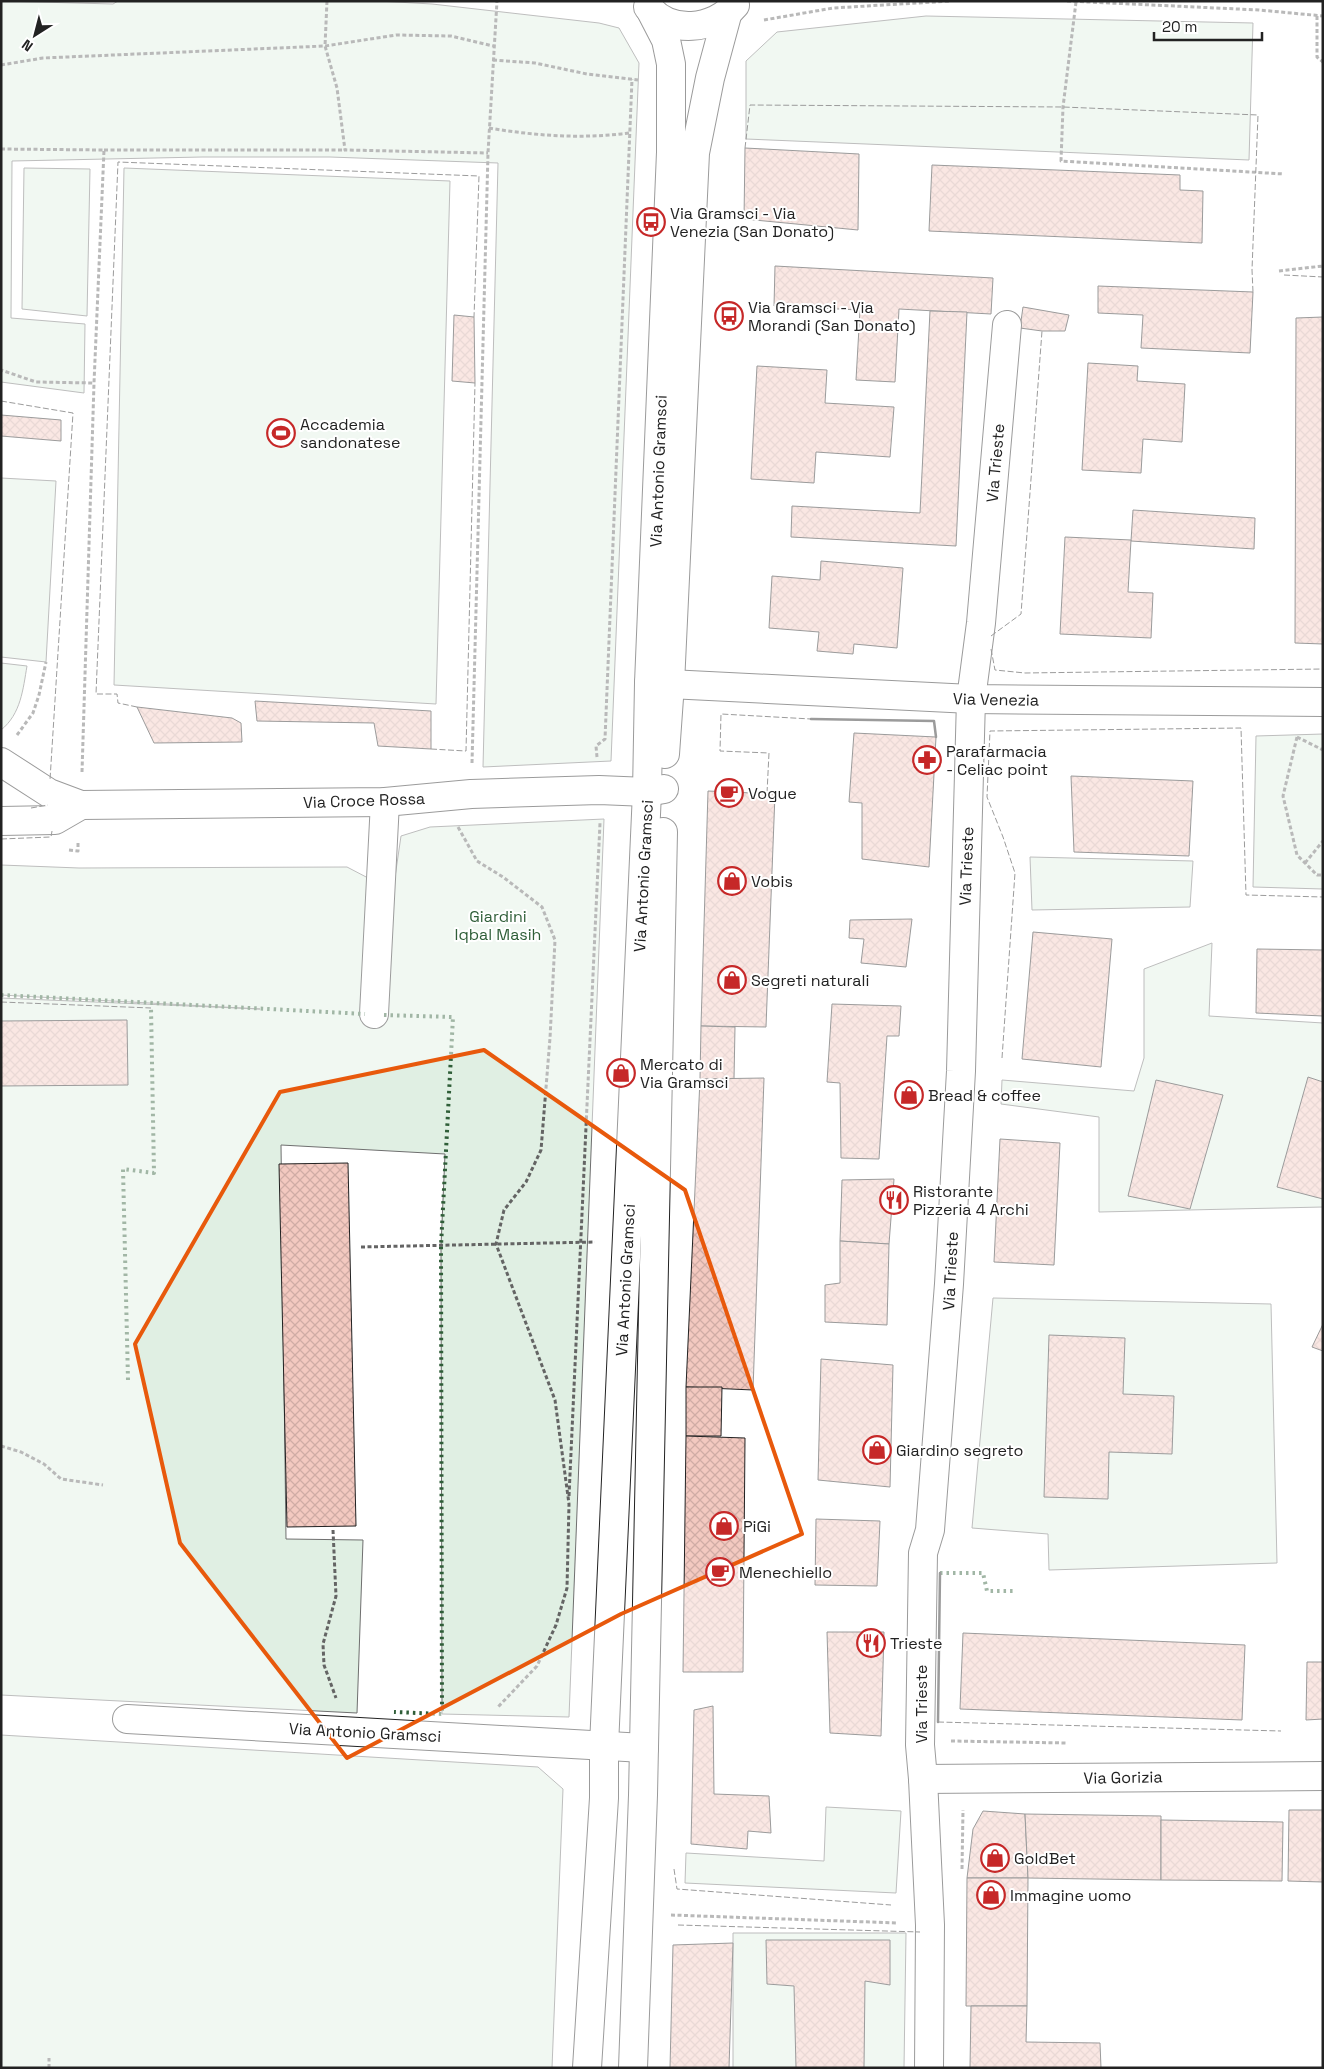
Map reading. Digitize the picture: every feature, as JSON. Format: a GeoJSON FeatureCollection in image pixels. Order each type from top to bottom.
{"type":"FeatureCollection","features":[{"type":"Feature","properties":{"kind":"street"},"geometry":{"type":"LineString","coordinates":[[641,4],[666,21],[685,27],[710,24],[733,8]]}},
{"type":"Feature","properties":{"kind":"street","name":"Via Antonio Gramsci"},"geometry":{"type":"LineString","coordinates":[[586,2068],[604,1798],[604,1746],[656,791],[660,684],[671,152],[671,64],[666,40],[641,4]]}},
{"type":"Feature","properties":{"kind":"street","name":"Via Antonio Gramsci"},"geometry":{"type":"LineString","coordinates":[[660,684],[695,153],[710,78],[733,8]]}},
{"type":"Feature","properties":{"kind":"street","name":"Via Trieste"},"geometry":{"type":"LineString","coordinates":[[929,2068],[930,1924],[924,1780],[920,1745],[923,1554],[930,1530],[951,1255],[961,1071],[971,699],[980,624],[1007,325]]}},
{"type":"Feature","properties":{"kind":"street","name":"Via Venezia"},"geometry":{"type":"LineString","coordinates":[[660,684],[971,699],[1323,702]]}},
{"type":"Feature","properties":{"kind":"street"},"geometry":{"type":"LineString","coordinates":[[1,762],[49,793],[81,805]]}},
{"type":"Feature","properties":{"kind":"street","name":"Via Croce Rossa"},"geometry":{"type":"LineString","coordinates":[[81,805],[385,802],[471,794],[599,790],[656,791]]}},
{"type":"Feature","properties":{"kind":"street","name":"Via Antonio Gramsci"},"geometry":{"type":"LineString","coordinates":[[632,2068],[644,1748],[656,791]]}},
{"type":"Feature","properties":{"kind":"street"},"geometry":{"type":"LineString","coordinates":[[374,1014],[385,802]]}},
{"type":"Feature","properties":{"kind":"street"},"geometry":{"type":"LineString","coordinates":[[1,821],[55,820],[81,805]]}},
{"type":"Feature","properties":{"kind":"street","name":"Via Antonio Gramsci"},"geometry":{"type":"LineString","coordinates":[[127,1719],[644,1748]]}},
{"type":"Feature","properties":{"kind":"street","name":"Via Gorizia"},"geometry":{"type":"LineString","coordinates":[[924,1780],[1323,1776]]}},
{"type":"Feature","properties":{"kind":"path"},"geometry":{"type":"LineString","coordinates":[[327,1],[325,46],[337,88],[345,150]]}},
{"type":"Feature","properties":{"kind":"path"},"geometry":{"type":"LineString","coordinates":[[494,1711],[537,1666],[556,1625],[567,1588],[569,1504],[555,1400],[496,1244],[504,1210],[526,1182],[541,1150],[550,1038],[555,940],[542,907],[503,877],[477,861],[456,824],[471,794],[488,152],[497,1]]}},
{"type":"Feature","properties":{"kind":"path"},"geometry":{"type":"LineString","coordinates":[[760,20],[873,3],[951,1]]}},
{"type":"Feature","properties":{"kind":"path"},"geometry":{"type":"LineString","coordinates":[[1067,1],[1259,10],[1323,16]]}},
{"type":"Feature","properties":{"kind":"path"},"geometry":{"type":"LineString","coordinates":[[1076,2],[1063,108],[1061,160],[1284,174]]}},
{"type":"Feature","properties":{"kind":"path"},"geometry":{"type":"LineString","coordinates":[[1317,16],[1317,57],[1323,62]]}},
{"type":"Feature","properties":{"kind":"path"},"geometry":{"type":"LineString","coordinates":[[1,65],[43,58],[325,46],[396,35],[452,36],[493,46]]}},
{"type":"Feature","properties":{"kind":"path"},"geometry":{"type":"LineString","coordinates":[[493,60],[535,63],[587,74],[645,80]]}},
{"type":"Feature","properties":{"kind":"path"},"geometry":{"type":"LineString","coordinates":[[490,128],[582,137],[629,133]]}},
{"type":"Feature","properties":{"kind":"path"},"geometry":{"type":"LineString","coordinates":[[1,149],[488,152]]}},
{"type":"Feature","properties":{"kind":"path"},"geometry":{"type":"LineString","coordinates":[[81,805],[94,383],[104,150]]}},
{"type":"Feature","properties":{"kind":"path"},"geometry":{"type":"LineString","coordinates":[[1279,271],[1323,266]]}},
{"type":"Feature","properties":{"kind":"path"},"geometry":{"type":"LineString","coordinates":[[1,370],[36,382],[94,383]]}},
{"type":"Feature","properties":{"kind":"path"},"geometry":{"type":"LineString","coordinates":[[16,738],[33,713],[46,662]]}},
{"type":"Feature","properties":{"kind":"path"},"geometry":{"type":"LineString","coordinates":[[1297,737],[1283,796],[1297,855],[1317,875],[1323,875]]}},
{"type":"Feature","properties":{"kind":"path"},"geometry":{"type":"LineString","coordinates":[[1305,863],[1323,841]]}},
{"type":"Feature","properties":{"kind":"path"},"geometry":{"type":"LineString","coordinates":[[361,1247],[596,1242]]}},
{"type":"Feature","properties":{"kind":"path"},"geometry":{"type":"LineString","coordinates":[[1,1446],[21,1452],[44,1464],[61,1479],[103,1485]]}},
{"type":"Feature","properties":{"kind":"path"},"geometry":{"type":"LineString","coordinates":[[333,1530],[336,1596],[326,1627],[323,1644],[324,1665],[349,1731]]}},
{"type":"Feature","properties":{"kind":"path"},"geometry":{"type":"LineString","coordinates":[[669,1915],[930,1924]]}},
{"type":"Feature","properties":{"kind":"path"},"geometry":{"type":"LineString","coordinates":[[49,2068],[50,2058]]}},
{"type":"Feature","properties":{"kind":"highlighted area"},"geometry":{"type":"Polygon","coordinates":[[[484,1050],[685,1190],[802,1534],[621,1614],[347,1758],[180,1543],[135,1344],[280,1092],[484,1050]]]}},
{"type":"Feature","properties":{"kind":"green space"},"geometry":{"type":"Polygon","coordinates":[[[1,1],[113,4],[118,1],[378,1],[432,4],[599,23],[619,28],[639,63],[611,761],[483,767],[498,163],[330,157],[202,157],[12,161],[11,318],[85,324],[84,393],[1,382],[1,1]]]}},
{"type":"Feature","properties":{"kind":"green space"},"geometry":{"type":"Polygon","coordinates":[[[926,16],[1253,23],[1249,160],[746,139],[746,61],[777,32],[926,16]]]}},
{"type":"Feature","properties":{"kind":"green space"},"geometry":{"type":"Polygon","coordinates":[[[24,168],[90,169],[87,316],[22,309],[24,168]]]}},
{"type":"Feature","properties":{"kind":"green space","name":"Accademia sandonatese"},"geometry":{"type":"Polygon","coordinates":[[[124,168],[450,181],[436,704],[114,685],[124,168]]]}},
{"type":"Feature","properties":{"kind":"green space"},"geometry":{"type":"Polygon","coordinates":[[[1,478],[56,481],[46,662],[1,657],[1,478]]]}},
{"type":"Feature","properties":{"kind":"green space"},"geometry":{"type":"Polygon","coordinates":[[[1,663],[27,666],[17,709],[8,724],[1,730],[1,663]]]}},
{"type":"Feature","properties":{"kind":"green space"},"geometry":{"type":"Polygon","coordinates":[[[1323,734],[1323,889],[1253,887],[1256,736],[1323,734]]]}},
{"type":"Feature","properties":{"kind":"green space","name":"Giardini Iqbal Masih"},"geometry":{"type":"Polygon","coordinates":[[[604,819],[569,1717],[442,1714],[441,1246],[445,1154],[281,1145],[286,1539],[363,1540],[357,1713],[1,1695],[1,998],[260,1009],[1,995],[1,865],[79,868],[347,867],[393,891],[401,836],[430,827],[604,819]]]}},
{"type":"Feature","properties":{"kind":"green space"},"geometry":{"type":"Polygon","coordinates":[[[1030,857],[1193,861],[1190,907],[1032,910],[1030,857]]]}},
{"type":"Feature","properties":{"kind":"green space"},"geometry":{"type":"Polygon","coordinates":[[[1212,943],[1209,1016],[1323,1023],[1323,1207],[1099,1212],[1099,1117],[1001,1104],[1002,1080],[1134,1091],[1144,1058],[1144,969],[1212,943]]]}},
{"type":"Feature","properties":{"kind":"green space"},"geometry":{"type":"Polygon","coordinates":[[[993,1298],[1271,1304],[1277,1563],[1049,1570],[1048,1534],[972,1528],[993,1298]]]}},
{"type":"Feature","properties":{"kind":"green space"},"geometry":{"type":"Polygon","coordinates":[[[1,1735],[538,1767],[563,1789],[552,2068],[1,2068],[1,1735]]]}},
{"type":"Feature","properties":{"kind":"green space"},"geometry":{"type":"Polygon","coordinates":[[[826,1807],[901,1811],[896,1893],[685,1883],[686,1853],[824,1861],[826,1807]]]}},
{"type":"Feature","properties":{"kind":"green space"},"geometry":{"type":"Polygon","coordinates":[[[733,1933],[906,1933],[904,2068],[733,2068],[733,1933]]]}},
{"type":"Feature","properties":{"kind":"building"},"geometry":{"type":"Polygon","coordinates":[[[745,148],[859,154],[858,230],[744,219],[745,148]]]}},
{"type":"Feature","properties":{"kind":"building"},"geometry":{"type":"Polygon","coordinates":[[[932,165],[1180,175],[1180,190],[1203,191],[1202,243],[929,231],[932,165]]]}},
{"type":"Feature","properties":{"kind":"building"},"geometry":{"type":"Polygon","coordinates":[[[775,266],[993,278],[991,314],[899,309],[895,382],[856,380],[860,310],[774,306],[775,266]]]}},
{"type":"Feature","properties":{"kind":"building"},"geometry":{"type":"Polygon","coordinates":[[[1098,286],[1253,292],[1250,353],[1141,348],[1143,315],[1098,313],[1098,286]]]}},
{"type":"Feature","properties":{"kind":"building"},"geometry":{"type":"Polygon","coordinates":[[[1023,307],[1069,315],[1065,331],[1042,331],[1020,328],[1023,307]]]}},
{"type":"Feature","properties":{"kind":"building"},"geometry":{"type":"Polygon","coordinates":[[[930,311],[967,312],[956,546],[791,537],[792,506],[920,513],[930,311]]]}},
{"type":"Feature","properties":{"kind":"building"},"geometry":{"type":"Polygon","coordinates":[[[454,315],[474,317],[475,383],[452,381],[454,315]]]}},
{"type":"Feature","properties":{"kind":"building"},"geometry":{"type":"Polygon","coordinates":[[[1323,317],[1323,644],[1295,643],[1296,318],[1323,317]]]}},
{"type":"Feature","properties":{"kind":"building"},"geometry":{"type":"Polygon","coordinates":[[[1088,363],[1138,366],[1137,381],[1185,384],[1182,442],[1143,439],[1141,473],[1082,470],[1088,363]]]}},
{"type":"Feature","properties":{"kind":"building"},"geometry":{"type":"Polygon","coordinates":[[[757,366],[827,370],[825,403],[894,407],[890,457],[816,452],[814,483],[751,479],[757,366]]]}},
{"type":"Feature","properties":{"kind":"building"},"geometry":{"type":"Polygon","coordinates":[[[1,415],[61,420],[61,441],[1,436],[1,415]]]}},
{"type":"Feature","properties":{"kind":"building"},"geometry":{"type":"Polygon","coordinates":[[[1133,510],[1255,518],[1254,549],[1131,541],[1133,510]]]}},
{"type":"Feature","properties":{"kind":"building"},"geometry":{"type":"Polygon","coordinates":[[[1065,537],[1131,540],[1128,592],[1153,593],[1151,638],[1060,634],[1065,537]]]}},
{"type":"Feature","properties":{"kind":"building"},"geometry":{"type":"Polygon","coordinates":[[[821,561],[903,568],[897,648],[854,644],[853,654],[817,651],[819,632],[769,628],[772,576],[820,580],[821,561]]]}},
{"type":"Feature","properties":{"kind":"building"},"geometry":{"type":"Polygon","coordinates":[[[255,701],[431,711],[431,749],[378,746],[374,723],[257,721],[255,701]]]}},
{"type":"Feature","properties":{"kind":"building"},"geometry":{"type":"Polygon","coordinates":[[[137,707],[232,718],[241,723],[242,742],[154,743],[137,707]]]}},
{"type":"Feature","properties":{"kind":"building"},"geometry":{"type":"Polygon","coordinates":[[[854,733],[936,737],[929,867],[862,859],[862,803],[849,802],[854,733]]]}},
{"type":"Feature","properties":{"kind":"building"},"geometry":{"type":"Polygon","coordinates":[[[1071,776],[1193,781],[1189,856],[1074,852],[1071,776]]]}},
{"type":"Feature","properties":{"kind":"building"},"geometry":{"type":"Polygon","coordinates":[[[708,791],[775,794],[766,1027],[701,1026],[708,791]]]}},
{"type":"Feature","properties":{"kind":"building"},"geometry":{"type":"Polygon","coordinates":[[[912,919],[906,967],[861,963],[864,939],[849,938],[850,920],[912,919]]]}},
{"type":"Feature","properties":{"kind":"building"},"geometry":{"type":"Polygon","coordinates":[[[1033,932],[1112,939],[1101,1067],[1022,1059],[1033,932]]]}},
{"type":"Feature","properties":{"kind":"building"},"geometry":{"type":"Polygon","coordinates":[[[1257,949],[1323,950],[1323,1016],[1256,1013],[1257,949]]]}},
{"type":"Feature","properties":{"kind":"building"},"geometry":{"type":"Polygon","coordinates":[[[832,1004],[901,1006],[899,1036],[887,1036],[879,1159],[841,1158],[840,1083],[827,1082],[832,1004]]]}},
{"type":"Feature","properties":{"kind":"building"},"geometry":{"type":"Polygon","coordinates":[[[127,1020],[128,1085],[1,1086],[1,1021],[127,1020]]]}},
{"type":"Feature","properties":{"kind":"building"},"geometry":{"type":"Polygon","coordinates":[[[701,1026],[735,1027],[734,1079],[700,1079],[701,1026]]]}},
{"type":"Feature","properties":{"kind":"building"},"geometry":{"type":"Polygon","coordinates":[[[1308,1077],[1323,1082],[1323,1199],[1277,1187],[1308,1077]]]}},
{"type":"Feature","properties":{"kind":"building"},"geometry":{"type":"Polygon","coordinates":[[[764,1078],[753,1390],[686,1387],[700,1079],[764,1078]]]}},
{"type":"Feature","properties":{"kind":"building"},"geometry":{"type":"Polygon","coordinates":[[[1156,1080],[1223,1095],[1190,1209],[1128,1196],[1156,1080]]]}},
{"type":"Feature","properties":{"kind":"building"},"geometry":{"type":"Polygon","coordinates":[[[1000,1139],[1060,1143],[1054,1265],[994,1262],[1000,1139]]]}},
{"type":"Feature","properties":{"kind":"building"},"geometry":{"type":"Polygon","coordinates":[[[348,1163],[356,1526],[287,1527],[279,1164],[348,1163]]]}},
{"type":"Feature","properties":{"kind":"building"},"geometry":{"type":"Polygon","coordinates":[[[894,1179],[889,1244],[840,1241],[842,1180],[894,1179]]]}},
{"type":"Feature","properties":{"kind":"building"},"geometry":{"type":"Polygon","coordinates":[[[840,1241],[889,1244],[887,1325],[825,1322],[825,1285],[840,1283],[840,1241]]]}},
{"type":"Feature","properties":{"kind":"building"},"geometry":{"type":"Polygon","coordinates":[[[1323,1324],[1323,1351],[1312,1347],[1323,1324]]]}},
{"type":"Feature","properties":{"kind":"building"},"geometry":{"type":"Polygon","coordinates":[[[1049,1335],[1125,1338],[1123,1394],[1174,1396],[1172,1454],[1109,1452],[1108,1499],[1044,1497],[1049,1335]]]}},
{"type":"Feature","properties":{"kind":"building"},"geometry":{"type":"Polygon","coordinates":[[[821,1359],[893,1365],[890,1487],[818,1480],[821,1359]]]}},
{"type":"Feature","properties":{"kind":"building"},"geometry":{"type":"Polygon","coordinates":[[[686,1387],[722,1387],[721,1436],[686,1436],[686,1387]]]}},
{"type":"Feature","properties":{"kind":"building"},"geometry":{"type":"Polygon","coordinates":[[[686,1436],[745,1438],[743,1672],[683,1672],[686,1436]]]}},
{"type":"Feature","properties":{"kind":"building"},"geometry":{"type":"Polygon","coordinates":[[[816,1519],[880,1521],[877,1586],[815,1585],[816,1519]]]}},
{"type":"Feature","properties":{"kind":"building"},"geometry":{"type":"Polygon","coordinates":[[[827,1632],[884,1632],[881,1736],[830,1733],[827,1632]]]}},
{"type":"Feature","properties":{"kind":"building"},"geometry":{"type":"Polygon","coordinates":[[[963,1633],[1245,1645],[1242,1720],[960,1709],[963,1633]]]}},
{"type":"Feature","properties":{"kind":"building"},"geometry":{"type":"Polygon","coordinates":[[[1307,1662],[1323,1662],[1323,1719],[1306,1720],[1307,1662]]]}},
{"type":"Feature","properties":{"kind":"building"},"geometry":{"type":"Polygon","coordinates":[[[713,1706],[714,1794],[769,1796],[771,1833],[748,1831],[747,1849],[691,1844],[694,1710],[713,1706]]]}},
{"type":"Feature","properties":{"kind":"building"},"geometry":{"type":"Polygon","coordinates":[[[1289,1810],[1323,1810],[1323,1882],[1288,1881],[1289,1810]]]}},
{"type":"Feature","properties":{"kind":"building"},"geometry":{"type":"Polygon","coordinates":[[[983,1811],[1025,1814],[1028,1878],[967,1878],[973,1829],[983,1811]]]}},
{"type":"Feature","properties":{"kind":"building"},"geometry":{"type":"Polygon","coordinates":[[[1025,1814],[1161,1816],[1161,1880],[1028,1878],[1025,1814]]]}},
{"type":"Feature","properties":{"kind":"building"},"geometry":{"type":"Polygon","coordinates":[[[1161,1820],[1283,1822],[1282,1881],[1161,1880],[1161,1820]]]}},
{"type":"Feature","properties":{"kind":"building"},"geometry":{"type":"Polygon","coordinates":[[[967,1878],[1028,1878],[1027,2006],[966,2006],[967,1878]]]}},
{"type":"Feature","properties":{"kind":"building"},"geometry":{"type":"Polygon","coordinates":[[[766,1940],[890,1940],[890,1985],[865,1981],[864,2068],[796,2068],[794,1986],[767,1984],[766,1940]]]}},
{"type":"Feature","properties":{"kind":"building"},"geometry":{"type":"Polygon","coordinates":[[[733,1943],[729,2068],[670,2068],[673,1945],[733,1943]]]}},
{"type":"Feature","properties":{"kind":"building"},"geometry":{"type":"Polygon","coordinates":[[[971,2006],[1027,2006],[1026,2042],[1100,2043],[1101,2068],[970,2068],[971,2006]]]}},
{"type":"Feature","properties":{"kind":"hedge"},"geometry":{"type":"LineString","coordinates":[[1,995],[365,1014]]}},
{"type":"Feature","properties":{"kind":"hedge"},"geometry":{"type":"LineString","coordinates":[[128,1380],[123,1169],[154,1173],[151,1008]]}},
{"type":"Feature","properties":{"kind":"hedge"},"geometry":{"type":"LineString","coordinates":[[384,1015],[453,1017],[441,1246],[442,1714],[394,1712]]}},
{"type":"Feature","properties":{"kind":"hedge"},"geometry":{"type":"LineString","coordinates":[[940,1573],[983,1573],[987,1591],[1015,1591]]}},
{"type":"Feature","properties":{"kind":"fence"},"geometry":{"type":"LineString","coordinates":[[745,148],[750,105],[1063,107],[1258,115],[1252,270],[1253,292]]}},
{"type":"Feature","properties":{"kind":"fence"},"geometry":{"type":"LineString","coordinates":[[137,707],[118,703],[117,694],[96,694],[118,162],[479,176],[474,317]]}},
{"type":"Feature","properties":{"kind":"fence"},"geometry":{"type":"LineString","coordinates":[[1284,275],[1323,277]]}},
{"type":"Feature","properties":{"kind":"fence"},"geometry":{"type":"LineString","coordinates":[[991,636],[1021,614],[1042,331]]}},
{"type":"Feature","properties":{"kind":"fence"},"geometry":{"type":"LineString","coordinates":[[431,749],[466,751],[475,383]]}},
{"type":"Feature","properties":{"kind":"fence"},"geometry":{"type":"LineString","coordinates":[[1,401],[73,413],[50,780]]}},
{"type":"Feature","properties":{"kind":"fence"},"geometry":{"type":"LineString","coordinates":[[991,649],[995,670],[1025,673],[1323,669]]}},
{"type":"Feature","properties":{"kind":"fence"},"geometry":{"type":"LineString","coordinates":[[767,793],[769,753],[720,751],[721,714],[811,719]]}},
{"type":"Feature","properties":{"kind":"fence"},"geometry":{"type":"LineString","coordinates":[[1002,1058],[1015,873],[987,797],[990,731],[1241,728],[1246,895],[1323,897]]}},
{"type":"Feature","properties":{"kind":"fence"},"geometry":{"type":"LineString","coordinates":[[31,808],[48,805]]}},
{"type":"Feature","properties":{"kind":"fence"},"geometry":{"type":"LineString","coordinates":[[1,839],[51,837],[52,831]]}},
{"type":"Feature","properties":{"kind":"fence"},"geometry":{"type":"LineString","coordinates":[[1,1002],[151,1008]]}},
{"type":"Feature","properties":{"kind":"fence"},"geometry":{"type":"LineString","coordinates":[[938,1722],[1281,1731]]}},
{"type":"Feature","properties":{"kind":"fence"},"geometry":{"type":"LineString","coordinates":[[674,1869],[677,1889],[891,1905]]}},
{"type":"Feature","properties":{"kind":"fence"},"geometry":{"type":"LineString","coordinates":[[678,1925],[920,1932]]}},
{"type":"Feature","properties":{"kind":"wall"},"geometry":{"type":"LineString","coordinates":[[811,719],[934,721],[936,737]]}},
{"type":"Feature","properties":{"kind":"wall"},"geometry":{"type":"LineString","coordinates":[[938,1722],[940,1573]]}},
{"type":"Feature","properties":{"kind":"place","name":"Via Gramsci - Via Venezia (San Donato)"},"geometry":{"type":"Point","coordinates":[651,222]}},
{"type":"Feature","properties":{"kind":"place","name":"Via Gramsci - Via Morandi (San Donato)"},"geometry":{"type":"Point","coordinates":[729,316]}},
{"type":"Feature","properties":{"kind":"place","name":"Accademia sandonatese"},"geometry":{"type":"Point","coordinates":[281,433]}},
{"type":"Feature","properties":{"kind":"place","name":"Parafarmacia - Celiac point"},"geometry":{"type":"Point","coordinates":[927,760]}},
{"type":"Feature","properties":{"kind":"place","name":"Vogue"},"geometry":{"type":"Point","coordinates":[729,793]}},
{"type":"Feature","properties":{"kind":"place","name":"Vobis"},"geometry":{"type":"Point","coordinates":[732,881]}},
{"type":"Feature","properties":{"kind":"place","name":"Segreti naturali"},"geometry":{"type":"Point","coordinates":[732,980]}},
{"type":"Feature","properties":{"kind":"place","name":"Mercato di Via Gramsci"},"geometry":{"type":"Point","coordinates":[621,1073]}},
{"type":"Feature","properties":{"kind":"place","name":"Bread & coffee"},"geometry":{"type":"Point","coordinates":[909,1095]}},
{"type":"Feature","properties":{"kind":"place","name":"Ristorante Pizzeria 4 Archi"},"geometry":{"type":"Point","coordinates":[894,1200]}},
{"type":"Feature","properties":{"kind":"place","name":"Giardino segreto"},"geometry":{"type":"Point","coordinates":[877,1450]}},
{"type":"Feature","properties":{"kind":"place","name":"PiGi"},"geometry":{"type":"Point","coordinates":[724,1526]}},
{"type":"Feature","properties":{"kind":"place","name":"Menechiello"},"geometry":{"type":"Point","coordinates":[720,1572]}},
{"type":"Feature","properties":{"kind":"place","name":"Trieste"},"geometry":{"type":"Point","coordinates":[871,1643]}},
{"type":"Feature","properties":{"kind":"place","name":"GoldBet"},"geometry":{"type":"Point","coordinates":[995,1858]}},
{"type":"Feature","properties":{"kind":"place","name":"Immagine uomo"},"geometry":{"type":"Point","coordinates":[991,1895]}}]}
